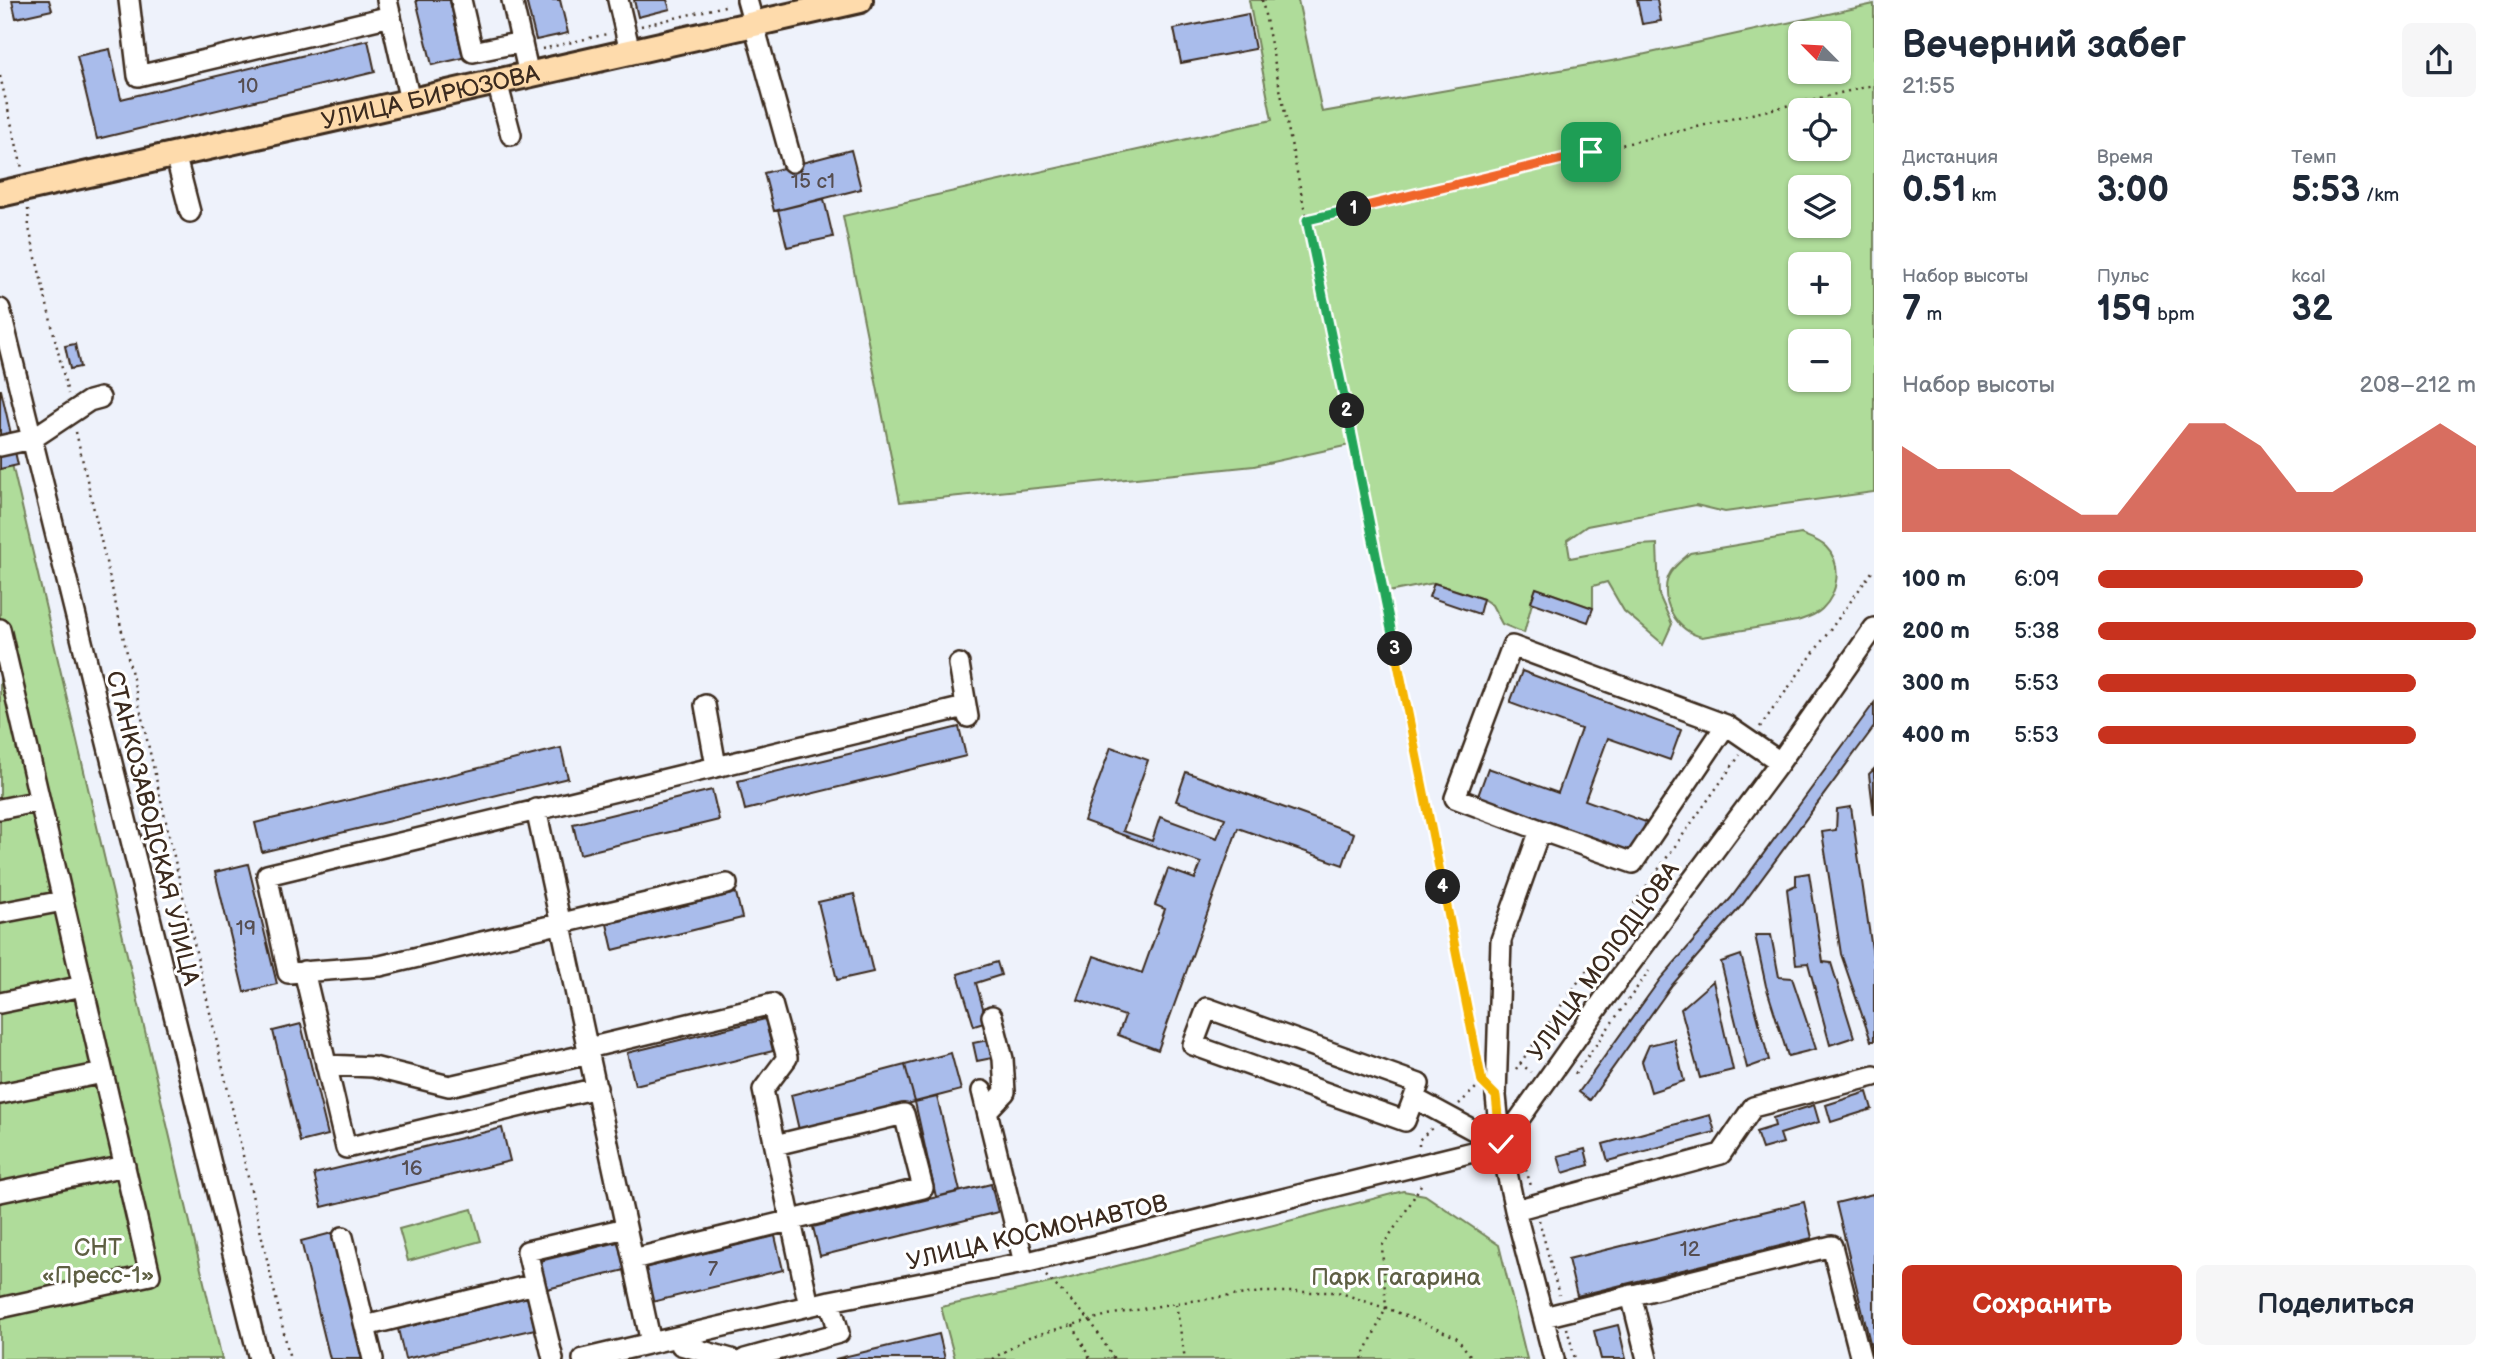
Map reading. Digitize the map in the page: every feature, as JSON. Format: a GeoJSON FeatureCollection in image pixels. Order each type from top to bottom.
{"type":"FeatureCollection","features":[{"type":"Feature","properties":{"kind":"main road","name":"УЛИЦА БИРЮЗОВА"},"geometry":{"type":"LineString","coordinates":[[0,194],[860,0]]}},
{"type":"Feature","properties":{"kind":"street"},"geometry":{"type":"LineString","coordinates":[[129,0],[138,76],[389,8],[410,101]]}},
{"type":"Feature","properties":{"kind":"street"},"geometry":{"type":"LineString","coordinates":[[461,0],[474,52],[522,42]]}},
{"type":"Feature","properties":{"kind":"street"},"geometry":{"type":"LineString","coordinates":[[512,0],[529,75]]}},
{"type":"Feature","properties":{"kind":"street"},"geometry":{"type":"LineString","coordinates":[[618,0],[630,52]]}},
{"type":"Feature","properties":{"kind":"street"},"geometry":{"type":"LineString","coordinates":[[747,0],[792,162]]}},
{"type":"Feature","properties":{"kind":"street"},"geometry":{"type":"LineString","coordinates":[[497,82],[511,135]]}},
{"type":"Feature","properties":{"kind":"street"},"geometry":{"type":"LineString","coordinates":[[176,153],[190,212]]}},
{"type":"Feature","properties":{"kind":"street","name":"СТАНКОЗАВОДСКАЯ УЛИЦА"},"geometry":{"type":"LineString","coordinates":[[0,309],[259,1359]]}},
{"type":"Feature","properties":{"kind":"street"},"geometry":{"type":"LineString","coordinates":[[0,446],[32,439],[89,401],[100,398]]}},
{"type":"Feature","properties":{"kind":"street","name":"УЛИЦА МОЛОДЦОВА"},"geometry":{"type":"LineString","coordinates":[[1501,1144],[1604,999],[1780,762],[1874,628]]}},
{"type":"Feature","properties":{"kind":"street"},"geometry":{"type":"LineString","coordinates":[[0,629],[8,702],[40,801],[150,1275],[0,1308]]}},
{"type":"Feature","properties":{"kind":"street"},"geometry":{"type":"LineString","coordinates":[[1726,725],[1633,863],[1455,797],[1512,646],[1726,725],[1780,762]]}},
{"type":"Feature","properties":{"kind":"street"},"geometry":{"type":"LineString","coordinates":[[727,884],[380,966],[288,973],[267,875],[716,766],[967,712],[959,664]]}},
{"type":"Feature","properties":{"kind":"street"},"geometry":{"type":"LineString","coordinates":[[705,705],[716,766]]}},
{"type":"Feature","properties":{"kind":"street"},"geometry":{"type":"LineString","coordinates":[[0,809],[40,801]]}},
{"type":"Feature","properties":{"kind":"street"},"geometry":{"type":"LineString","coordinates":[[536,809],[651,1343]]}},
{"type":"Feature","properties":{"kind":"street"},"geometry":{"type":"LineString","coordinates":[[1540,830],[1501,940],[1496,1096],[1501,1144],[1515,1210],[1554,1359]]}},
{"type":"Feature","properties":{"kind":"street"},"geometry":{"type":"LineString","coordinates":[[0,914],[63,901]]}},
{"type":"Feature","properties":{"kind":"street"},"geometry":{"type":"LineString","coordinates":[[304,971],[346,1149],[597,1088]]}},
{"type":"Feature","properties":{"kind":"street"},"geometry":{"type":"LineString","coordinates":[[0,1003],[83,986]]}},
{"type":"Feature","properties":{"kind":"street"},"geometry":{"type":"LineString","coordinates":[[326,1065],[373,1067],[449,1086],[772,1004],[787,1058],[763,1090],[809,1306]]}},
{"type":"Feature","properties":{"kind":"street"},"geometry":{"type":"LineString","coordinates":[[1207,1008],[1419,1084],[1414,1098],[1405,1121],[1193,1045],[1207,1008]]}},
{"type":"Feature","properties":{"kind":"street"},"geometry":{"type":"LineString","coordinates":[[986,1111],[1004,1092],[1003,1059],[992,1016]]}},
{"type":"Feature","properties":{"kind":"street"},"geometry":{"type":"LineString","coordinates":[[0,1094],[103,1073]]}},
{"type":"Feature","properties":{"kind":"street"},"geometry":{"type":"LineString","coordinates":[[1515,1210],[1721,1154],[1753,1107],[1874,1076]]}},
{"type":"Feature","properties":{"kind":"street"},"geometry":{"type":"LineString","coordinates":[[982,1091],[1028,1262]]}},
{"type":"Feature","properties":{"kind":"street"},"geometry":{"type":"LineString","coordinates":[[1414,1098],[1501,1144]]}},
{"type":"Feature","properties":{"kind":"street"},"geometry":{"type":"LineString","coordinates":[[633,1259],[923,1188],[904,1114],[775,1146]]}},
{"type":"Feature","properties":{"kind":"street","name":"УЛИЦА КОСМОНАВТОВ"},"geometry":{"type":"LineString","coordinates":[[583,1359],[608,1356],[651,1343],[682,1347],[809,1306],[1028,1262],[1501,1144]]}},
{"type":"Feature","properties":{"kind":"street"},"geometry":{"type":"LineString","coordinates":[[0,1192],[125,1166]]}},
{"type":"Feature","properties":{"kind":"street"},"geometry":{"type":"LineString","coordinates":[[553,1359],[527,1251],[626,1228]]}},
{"type":"Feature","properties":{"kind":"street"},"geometry":{"type":"LineString","coordinates":[[343,1237],[373,1359]]}},
{"type":"Feature","properties":{"kind":"street"},"geometry":{"type":"LineString","coordinates":[[1544,1317],[1832,1246],[1861,1359]]}},
{"type":"Feature","properties":{"kind":"street"},"geometry":{"type":"LineString","coordinates":[[365,1326],[535,1284]]}},
{"type":"Feature","properties":{"kind":"street"},"geometry":{"type":"LineString","coordinates":[[1631,1295],[1647,1359]]}},
{"type":"Feature","properties":{"kind":"street"},"geometry":{"type":"LineString","coordinates":[[745,1359],[839,1333],[830,1301]]}},
{"type":"Feature","properties":{"kind":"street"},"geometry":{"type":"LineString","coordinates":[[682,1347],[731,1359]]}},
{"type":"Feature","properties":{"kind":"path"},"geometry":{"type":"LineString","coordinates":[[1262,0],[1479,1069]]}},
{"type":"Feature","properties":{"kind":"path"},"geometry":{"type":"LineString","coordinates":[[0,76],[27,188],[29,228],[290,1359]]}},
{"type":"Feature","properties":{"kind":"path"},"geometry":{"type":"LineString","coordinates":[[1307,220],[1874,85]]}},
{"type":"Feature","properties":{"kind":"path"},"geometry":{"type":"LineString","coordinates":[[1515,1070],[1874,569]]}},
{"type":"Feature","properties":{"kind":"path"},"geometry":{"type":"LineString","coordinates":[[1575,1073],[1653,965]]}},
{"type":"Feature","properties":{"kind":"path"},"geometry":{"type":"LineString","coordinates":[[1362,1359],[1386,1308],[1382,1245],[1423,1181],[1419,1140],[1482,1082],[1496,1096]]}},
{"type":"Feature","properties":{"kind":"path"},"geometry":{"type":"LineString","coordinates":[[1527,1140],[1524,1160],[1575,1359]]}},
{"type":"Feature","properties":{"kind":"path"},"geometry":{"type":"LineString","coordinates":[[1028,1262],[1090,1320],[1114,1359]]}},
{"type":"Feature","properties":{"kind":"path"},"geometry":{"type":"LineString","coordinates":[[992,1359],[1029,1337],[1090,1320],[1176,1303],[1263,1292],[1338,1292],[1386,1308],[1455,1337],[1473,1359]]}},
{"type":"Feature","properties":{"kind":"path"},"geometry":{"type":"LineString","coordinates":[[1176,1303],[1185,1359]]}},
{"type":"Feature","properties":{"kind":"path"},"geometry":{"type":"LineString","coordinates":[[1073,1325],[1090,1359]]}},
{"type":"Feature","properties":{"kind":"green space"},"geometry":{"type":"Polygon","coordinates":[[[1249,0],[1298,0],[1322,112],[1623,59],[1788,23],[1788,84],[1852,84],[1852,21],[1796,21],[1874,4],[1874,492],[1725,512],[1696,505],[1587,526],[1567,540],[1570,558],[1657,544],[1659,595],[1672,624],[1663,644],[1624,611],[1607,582],[1593,586],[1593,608],[1536,588],[1524,633],[1502,624],[1492,605],[1483,599],[1434,583],[1383,593],[1354,444],[1254,466],[900,502],[843,216],[1272,120],[1249,0]]]}},
{"type":"Feature","properties":{"kind":"green space","name":"СНТ «Пресс-1»"},"geometry":{"type":"Polygon","coordinates":[[[0,413],[222,1359],[0,1359],[0,413]]]}},
{"type":"Feature","properties":{"kind":"green space"},"geometry":{"type":"Polygon","coordinates":[[[1801,534],[1826,547],[1835,562],[1835,587],[1822,609],[1797,621],[1702,637],[1685,629],[1678,622],[1669,606],[1666,587],[1668,577],[1675,567],[1690,553],[1801,534]]]}},
{"type":"Feature","properties":{"kind":"green space","name":"Парк Гагарина"},"geometry":{"type":"Polygon","coordinates":[[[1403,1191],[1425,1195],[1499,1245],[1527,1359],[955,1359],[941,1307],[1063,1280],[1403,1191]]]}},
{"type":"Feature","properties":{"kind":"green space"},"geometry":{"type":"Polygon","coordinates":[[[472,1209],[481,1241],[408,1261],[399,1229],[472,1209]]]}},
{"type":"Feature","properties":{"kind":"building"},"geometry":{"type":"Polygon","coordinates":[[[12,0],[49,0],[52,10],[16,18],[12,0]]]}},
{"type":"Feature","properties":{"kind":"building"},"geometry":{"type":"Polygon","coordinates":[[[416,0],[450,0],[463,58],[432,65],[416,0]]]}},
{"type":"Feature","properties":{"kind":"building"},"geometry":{"type":"Polygon","coordinates":[[[526,0],[560,0],[568,33],[536,40],[526,0]]]}},
{"type":"Feature","properties":{"kind":"building"},"geometry":{"type":"Polygon","coordinates":[[[634,0],[667,0],[670,9],[638,17],[634,0]]]}},
{"type":"Feature","properties":{"kind":"building"},"geometry":{"type":"Polygon","coordinates":[[[1637,0],[1657,0],[1661,21],[1642,24],[1637,0]]]}},
{"type":"Feature","properties":{"kind":"building"},"geometry":{"type":"Polygon","coordinates":[[[1248,14],[1255,49],[1181,63],[1174,29],[1248,14]]]}},
{"type":"Feature","properties":{"kind":"building"},"geometry":{"type":"Polygon","coordinates":[[[368,40],[375,72],[97,139],[77,56],[110,49],[121,99],[368,40]]]}},
{"type":"Feature","properties":{"kind":"building"},"geometry":{"type":"Polygon","coordinates":[[[851,150],[861,189],[774,211],[764,173],[851,150]]]}},
{"type":"Feature","properties":{"kind":"building"},"geometry":{"type":"Polygon","coordinates":[[[824,199],[833,237],[787,247],[778,210],[824,199]]]}},
{"type":"Feature","properties":{"kind":"building"},"geometry":{"type":"Polygon","coordinates":[[[75,344],[80,367],[70,369],[65,346],[75,344]]]}},
{"type":"Feature","properties":{"kind":"building"},"geometry":{"type":"Polygon","coordinates":[[[0,390],[18,465],[0,469],[0,390]]]}},
{"type":"Feature","properties":{"kind":"building"},"geometry":{"type":"Polygon","coordinates":[[[1434,583],[1483,599],[1479,614],[1429,597],[1434,583]]]}},
{"type":"Feature","properties":{"kind":"building"},"geometry":{"type":"Polygon","coordinates":[[[1536,588],[1593,608],[1588,622],[1531,602],[1536,588]]]}},
{"type":"Feature","properties":{"kind":"building"},"geometry":{"type":"Polygon","coordinates":[[[1522,671],[1681,730],[1670,760],[1608,738],[1585,800],[1646,822],[1635,853],[1478,796],[1488,768],[1558,793],[1581,729],[1510,703],[1522,671]]]}},
{"type":"Feature","properties":{"kind":"building"},"geometry":{"type":"Polygon","coordinates":[[[1874,703],[1874,727],[1743,904],[1672,985],[1590,1100],[1579,1092],[1661,978],[1731,898],[1874,703]]]}},
{"type":"Feature","properties":{"kind":"building"},"geometry":{"type":"Polygon","coordinates":[[[959,727],[966,756],[745,810],[738,781],[959,727]]]}},
{"type":"Feature","properties":{"kind":"building"},"geometry":{"type":"Polygon","coordinates":[[[1111,747],[1148,760],[1123,831],[1152,841],[1160,817],[1217,838],[1225,818],[1176,801],[1186,772],[1354,833],[1343,865],[1238,828],[1158,1050],[1118,1035],[1125,1016],[1078,1000],[1094,956],[1142,973],[1165,909],[1155,905],[1168,869],[1195,879],[1201,863],[1084,821],[1111,747]]]}},
{"type":"Feature","properties":{"kind":"building"},"geometry":{"type":"Polygon","coordinates":[[[561,748],[568,778],[262,852],[255,823],[561,748]]]}},
{"type":"Feature","properties":{"kind":"building"},"geometry":{"type":"Polygon","coordinates":[[[1874,769],[1874,815],[1869,774],[1874,769]]]}},
{"type":"Feature","properties":{"kind":"building"},"geometry":{"type":"Polygon","coordinates":[[[712,790],[719,820],[580,854],[573,824],[712,790]]]}},
{"type":"Feature","properties":{"kind":"building"},"geometry":{"type":"Polygon","coordinates":[[[1851,807],[1874,963],[1874,1041],[1871,1041],[1841,954],[1822,832],[1836,830],[1837,809],[1851,807]]]}},
{"type":"Feature","properties":{"kind":"building"},"geometry":{"type":"Polygon","coordinates":[[[248,864],[277,984],[244,992],[215,872],[248,864]]]}},
{"type":"Feature","properties":{"kind":"building"},"geometry":{"type":"Polygon","coordinates":[[[1809,873],[1823,962],[1831,963],[1854,1037],[1830,1045],[1808,963],[1796,964],[1787,889],[1796,885],[1796,875],[1809,873]]]}},
{"type":"Feature","properties":{"kind":"building"},"geometry":{"type":"Polygon","coordinates":[[[736,893],[742,918],[613,950],[607,924],[736,893]]]}},
{"type":"Feature","properties":{"kind":"building"},"geometry":{"type":"Polygon","coordinates":[[[854,894],[873,972],[837,980],[818,902],[854,894]]]}},
{"type":"Feature","properties":{"kind":"building"},"geometry":{"type":"Polygon","coordinates":[[[1755,935],[1771,935],[1779,977],[1792,978],[1816,1049],[1788,1056],[1766,986],[1755,935]]]}},
{"type":"Feature","properties":{"kind":"building"},"geometry":{"type":"Polygon","coordinates":[[[1741,955],[1769,1060],[1747,1068],[1721,962],[1741,955]]]}},
{"type":"Feature","properties":{"kind":"building"},"geometry":{"type":"Polygon","coordinates":[[[997,962],[1001,975],[976,983],[987,1022],[974,1026],[958,974],[997,962]]]}},
{"type":"Feature","properties":{"kind":"building"},"geometry":{"type":"Polygon","coordinates":[[[1713,981],[1733,1070],[1700,1078],[1681,1009],[1713,981]]]}},
{"type":"Feature","properties":{"kind":"building"},"geometry":{"type":"Polygon","coordinates":[[[765,1019],[773,1051],[635,1085],[627,1053],[765,1019]]]}},
{"type":"Feature","properties":{"kind":"building"},"geometry":{"type":"Polygon","coordinates":[[[301,1024],[328,1135],[300,1142],[273,1031],[301,1024]]]}},
{"type":"Feature","properties":{"kind":"building"},"geometry":{"type":"Polygon","coordinates":[[[993,1039],[997,1057],[977,1061],[973,1043],[993,1039]]]}},
{"type":"Feature","properties":{"kind":"building"},"geometry":{"type":"Polygon","coordinates":[[[1674,1039],[1684,1081],[1651,1092],[1642,1061],[1649,1045],[1674,1039]]]}},
{"type":"Feature","properties":{"kind":"building"},"geometry":{"type":"Polygon","coordinates":[[[951,1053],[961,1090],[915,1102],[905,1065],[951,1053]]]}},
{"type":"Feature","properties":{"kind":"building"},"geometry":{"type":"Polygon","coordinates":[[[905,1065],[915,1102],[799,1130],[791,1095],[905,1065]]]}},
{"type":"Feature","properties":{"kind":"building"},"geometry":{"type":"Polygon","coordinates":[[[1867,1092],[1872,1109],[1831,1122],[1826,1105],[1867,1092]]]}},
{"type":"Feature","properties":{"kind":"building"},"geometry":{"type":"Polygon","coordinates":[[[937,1097],[960,1191],[936,1197],[915,1102],[937,1097]]]}},
{"type":"Feature","properties":{"kind":"building"},"geometry":{"type":"Polygon","coordinates":[[[1814,1105],[1819,1122],[1780,1134],[1783,1143],[1762,1149],[1756,1132],[1775,1126],[1773,1118],[1814,1105]]]}},
{"type":"Feature","properties":{"kind":"building"},"geometry":{"type":"Polygon","coordinates":[[[1710,1115],[1715,1132],[1608,1161],[1603,1144],[1710,1115]]]}},
{"type":"Feature","properties":{"kind":"building"},"geometry":{"type":"Polygon","coordinates":[[[502,1128],[510,1161],[322,1207],[314,1174],[502,1128]]]}},
{"type":"Feature","properties":{"kind":"building"},"geometry":{"type":"Polygon","coordinates":[[[1585,1149],[1589,1165],[1563,1173],[1558,1156],[1585,1149]]]}},
{"type":"Feature","properties":{"kind":"building"},"geometry":{"type":"Polygon","coordinates":[[[991,1184],[998,1212],[820,1256],[813,1227],[991,1184]]]}},
{"type":"Feature","properties":{"kind":"building"},"geometry":{"type":"Polygon","coordinates":[[[1873,1194],[1874,1199],[1874,1359],[1836,1203],[1873,1194]]]}},
{"type":"Feature","properties":{"kind":"building"},"geometry":{"type":"Polygon","coordinates":[[[1804,1202],[1812,1238],[1577,1296],[1568,1259],[1804,1202]]]}},
{"type":"Feature","properties":{"kind":"building"},"geometry":{"type":"Polygon","coordinates":[[[332,1233],[362,1359],[330,1359],[301,1241],[332,1233]]]}},
{"type":"Feature","properties":{"kind":"building"},"geometry":{"type":"Polygon","coordinates":[[[775,1236],[783,1270],[652,1302],[644,1268],[775,1236]]]}},
{"type":"Feature","properties":{"kind":"building"},"geometry":{"type":"Polygon","coordinates":[[[618,1242],[625,1270],[547,1289],[540,1261],[618,1242]]]}},
{"type":"Feature","properties":{"kind":"building"},"geometry":{"type":"Polygon","coordinates":[[[527,1297],[535,1329],[405,1359],[398,1329],[527,1297]]]}},
{"type":"Feature","properties":{"kind":"building"},"geometry":{"type":"Polygon","coordinates":[[[1618,1325],[1626,1359],[1601,1359],[1594,1331],[1618,1325]]]}},
{"type":"Feature","properties":{"kind":"building"},"geometry":{"type":"Polygon","coordinates":[[[939,1334],[945,1359],[835,1359],[939,1334]]]}},
{"type":"Feature","properties":{"kind":"route"},"geometry":{"type":"LineString","coordinates":[[1501,1144],[1496,1096],[1482,1082],[1307,220],[1591,152]]}}]}
